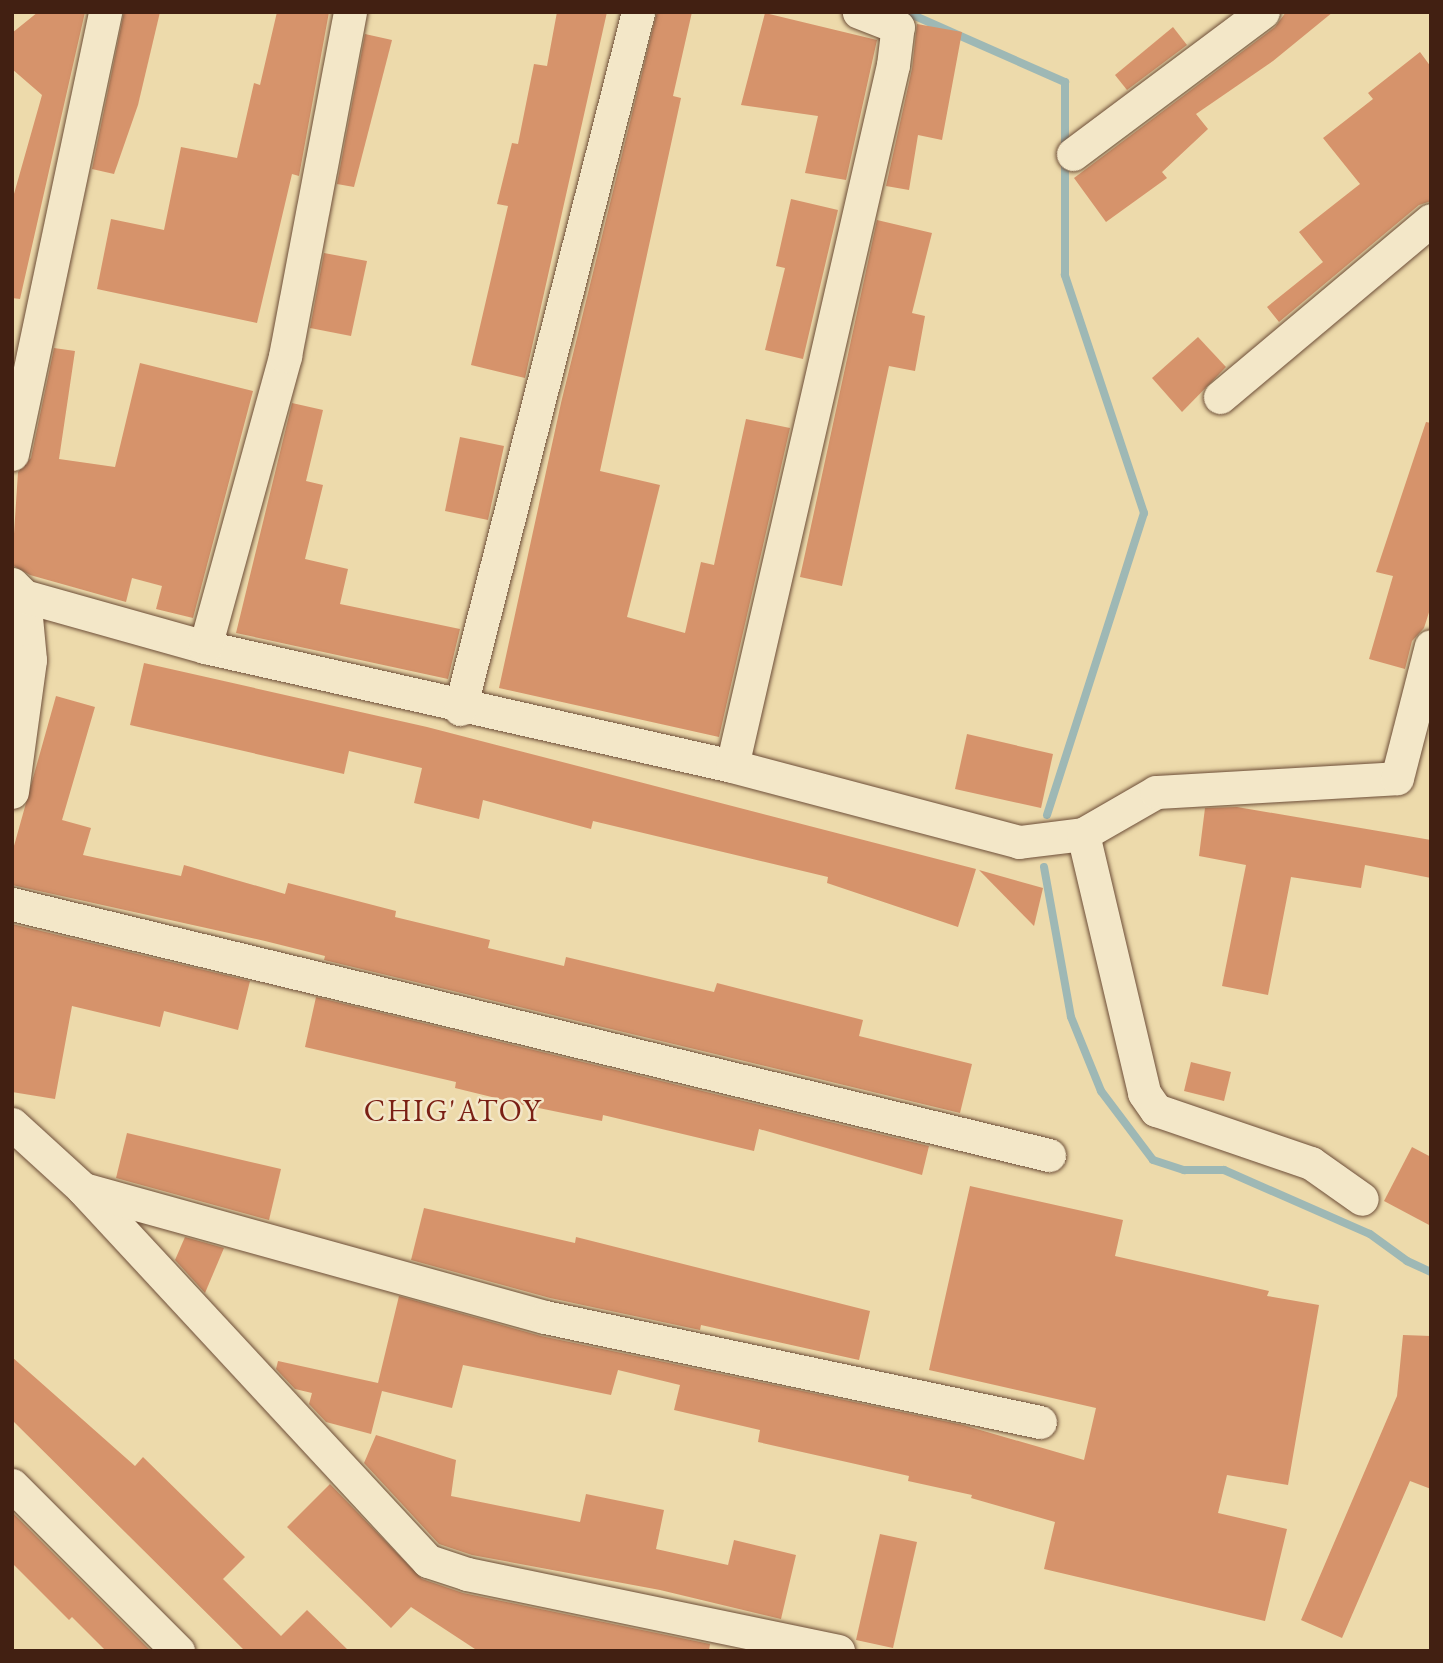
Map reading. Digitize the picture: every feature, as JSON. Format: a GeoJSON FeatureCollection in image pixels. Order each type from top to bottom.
{"type":"FeatureCollection","features":[{"type":"Feature","properties":{"kind":"street"},"geometry":{"type":"LineString","coordinates":[[12,454],[105,12]]}},
{"type":"Feature","properties":{"kind":"street"},"geometry":{"type":"LineString","coordinates":[[205,648],[285,356],[350,12]]}},
{"type":"Feature","properties":{"kind":"street"},"geometry":{"type":"LineString","coordinates":[[460,709],[638,12]]}},
{"type":"Feature","properties":{"kind":"street"},"geometry":{"type":"LineString","coordinates":[[732,766],[893,65],[898,27],[859,12]]}},
{"type":"Feature","properties":{"kind":"street"},"geometry":{"type":"LineString","coordinates":[[1073,154],[1264,12]]}},
{"type":"Feature","properties":{"kind":"street"},"geometry":{"type":"LineString","coordinates":[[1220,397],[1431,220]]}},
{"type":"Feature","properties":{"kind":"street"},"geometry":{"type":"LineString","coordinates":[[12,792],[30,660],[18,590],[205,648],[460,709],[732,766],[1019,842],[1083,834],[1156,792],[1397,778],[1431,646]]}},
{"type":"Feature","properties":{"kind":"street"},"geometry":{"type":"LineString","coordinates":[[1083,834],[1144,1093],[1156,1110],[1311,1163],[1362,1199]]}},
{"type":"Feature","properties":{"kind":"street"},"geometry":{"type":"LineString","coordinates":[[12,904],[1049,1154]]}},
{"type":"Feature","properties":{"kind":"street"},"geometry":{"type":"LineString","coordinates":[[12,1124],[82,1188],[428,1561],[467,1574],[838,1651]]}},
{"type":"Feature","properties":{"kind":"street"},"geometry":{"type":"LineString","coordinates":[[82,1188],[545,1317],[1040,1422]]}},
{"type":"Feature","properties":{"kind":"street"},"geometry":{"type":"LineString","coordinates":[[12,1485],[178,1651]]}},
{"type":"Feature","properties":{"kind":"building"},"geometry":{"type":"Polygon","coordinates":[[[38,12],[85,12],[20,299],[12,298],[12,201],[42,95],[12,69],[12,33],[38,12]]]}},
{"type":"Feature","properties":{"kind":"building"},"geometry":{"type":"Polygon","coordinates":[[[124,12],[160,12],[138,105],[114,174],[92,169],[124,12]]]}},
{"type":"Feature","properties":{"kind":"building"},"geometry":{"type":"Polygon","coordinates":[[[277,12],[329,12],[299,176],[292,174],[257,323],[97,289],[111,219],[164,230],[181,147],[237,158],[254,83],[260,85],[277,12]]]}},
{"type":"Feature","properties":{"kind":"building"},"geometry":{"type":"Polygon","coordinates":[[[557,12],[607,12],[525,378],[471,365],[508,206],[497,204],[512,143],[518,144],[534,64],[547,66],[557,12]]]}},
{"type":"Feature","properties":{"kind":"building"},"geometry":{"type":"Polygon","coordinates":[[[657,12],[692,12],[673,96],[681,98],[600,471],[660,485],[627,617],[685,633],[701,562],[714,565],[746,419],[790,428],[719,737],[499,688],[561,403],[657,12]]]}},
{"type":"Feature","properties":{"kind":"building"},"geometry":{"type":"Polygon","coordinates":[[[1286,12],[1333,12],[1273,61],[1196,114],[1208,129],[1162,172],[1167,178],[1106,222],[1074,178],[1275,27],[1286,12]]]}},
{"type":"Feature","properties":{"kind":"building"},"geometry":{"type":"Polygon","coordinates":[[[765,13],[877,40],[846,180],[805,173],[818,116],[741,105],[765,13]]]}},
{"type":"Feature","properties":{"kind":"building"},"geometry":{"type":"Polygon","coordinates":[[[917,24],[962,32],[942,140],[918,135],[909,190],[886,186],[912,69],[917,24]]]}},
{"type":"Feature","properties":{"kind":"building"},"geometry":{"type":"Polygon","coordinates":[[[1173,27],[1187,45],[1127,90],[1115,75],[1173,27]]]}},
{"type":"Feature","properties":{"kind":"building"},"geometry":{"type":"Polygon","coordinates":[[[365,34],[392,40],[354,187],[337,184],[365,34]]]}},
{"type":"Feature","properties":{"kind":"building"},"geometry":{"type":"Polygon","coordinates":[[[1420,52],[1431,67],[1431,201],[1419,205],[1279,322],[1267,307],[1323,262],[1299,232],[1360,184],[1323,138],[1373,99],[1368,93],[1420,52]]]}},
{"type":"Feature","properties":{"kind":"building"},"geometry":{"type":"Polygon","coordinates":[[[791,199],[838,210],[803,359],[765,350],[785,268],[776,266],[791,199]]]}},
{"type":"Feature","properties":{"kind":"building"},"geometry":{"type":"Polygon","coordinates":[[[877,220],[932,233],[912,313],[925,316],[915,371],[889,366],[842,586],[800,577],[877,220]]]}},
{"type":"Feature","properties":{"kind":"building"},"geometry":{"type":"Polygon","coordinates":[[[324,253],[367,261],[351,336],[310,328],[324,253]]]}},
{"type":"Feature","properties":{"kind":"building"},"geometry":{"type":"Polygon","coordinates":[[[1198,337],[1226,367],[1182,412],[1152,378],[1198,337]]]}},
{"type":"Feature","properties":{"kind":"building"},"geometry":{"type":"Polygon","coordinates":[[[54,348],[75,351],[59,459],[115,467],[140,363],[253,391],[193,618],[156,609],[162,586],[132,578],[126,602],[30,575],[12,565],[18,472],[31,458],[54,348]]]}},
{"type":"Feature","properties":{"kind":"building"},"geometry":{"type":"Polygon","coordinates":[[[292,403],[323,410],[306,481],[323,485],[305,559],[348,569],[340,604],[460,629],[448,679],[236,633],[292,403]]]}},
{"type":"Feature","properties":{"kind":"building"},"geometry":{"type":"Polygon","coordinates":[[[1426,422],[1431,423],[1431,606],[1424,628],[1412,641],[1405,669],[1369,659],[1393,576],[1376,572],[1426,422]]]}},
{"type":"Feature","properties":{"kind":"building"},"geometry":{"type":"Polygon","coordinates":[[[460,437],[504,446],[488,520],[445,511],[460,437]]]}},
{"type":"Feature","properties":{"kind":"building"},"geometry":{"type":"Polygon","coordinates":[[[144,663],[427,727],[976,869],[958,927],[827,883],[828,877],[593,821],[591,829],[483,800],[479,819],[414,803],[422,768],[349,751],[344,774],[130,725],[144,663]]]}},
{"type":"Feature","properties":{"kind":"building"},"geometry":{"type":"Polygon","coordinates":[[[56,696],[95,707],[62,820],[91,828],[83,855],[181,876],[184,865],[285,894],[288,883],[396,911],[395,917],[490,940],[488,948],[564,966],[566,957],[714,992],[717,983],[863,1020],[859,1036],[972,1064],[960,1113],[324,960],[325,956],[265,941],[12,885],[12,853],[56,696]]]}},
{"type":"Feature","properties":{"kind":"building"},"geometry":{"type":"Polygon","coordinates":[[[967,734],[1053,754],[1041,808],[955,789],[967,734]]]}},
{"type":"Feature","properties":{"kind":"building"},"geometry":{"type":"Polygon","coordinates":[[[1237,807],[1431,840],[1431,878],[1365,865],[1361,888],[1291,877],[1268,995],[1222,986],[1246,865],[1199,856],[1205,808],[1237,807]]]}},
{"type":"Feature","properties":{"kind":"building"},"geometry":{"type":"Polygon","coordinates":[[[979,870],[1043,888],[1034,926],[979,870]]]}},
{"type":"Feature","properties":{"kind":"building"},"geometry":{"type":"Polygon","coordinates":[[[12,924],[250,981],[238,1030],[164,1011],[160,1027],[72,1006],[55,1099],[12,1092],[12,924]]]}},
{"type":"Feature","properties":{"kind":"building"},"geometry":{"type":"Polygon","coordinates":[[[316,997],[929,1146],[922,1175],[759,1129],[754,1151],[603,1115],[602,1121],[524,1105],[455,1088],[456,1082],[305,1047],[316,997]]]}},
{"type":"Feature","properties":{"kind":"building"},"geometry":{"type":"Polygon","coordinates":[[[1191,1062],[1231,1072],[1224,1101],[1184,1091],[1191,1062]]]}},
{"type":"Feature","properties":{"kind":"building"},"geometry":{"type":"Polygon","coordinates":[[[127,1133],[281,1169],[269,1220],[116,1178],[127,1133]]]}},
{"type":"Feature","properties":{"kind":"building"},"geometry":{"type":"Polygon","coordinates":[[[1412,1147],[1431,1157],[1431,1226],[1384,1201],[1412,1147]]]}},
{"type":"Feature","properties":{"kind":"building"},"geometry":{"type":"Polygon","coordinates":[[[970,1186],[1123,1220],[1115,1256],[1269,1291],[1267,1296],[1319,1305],[1288,1485],[1227,1475],[1218,1513],[1287,1529],[1265,1621],[1044,1569],[1055,1522],[971,1498],[972,1495],[908,1481],[909,1476],[758,1442],[760,1430],[674,1410],[680,1385],[618,1370],[611,1395],[463,1365],[452,1408],[382,1391],[371,1434],[326,1422],[309,1404],[312,1393],[295,1389],[276,1369],[278,1361],[378,1383],[399,1296],[541,1336],[963,1425],[1084,1460],[1096,1408],[929,1370],[970,1186]]]}},
{"type":"Feature","properties":{"kind":"building"},"geometry":{"type":"Polygon","coordinates":[[[424,1208],[575,1243],[576,1237],[870,1311],[859,1360],[701,1325],[700,1330],[550,1298],[411,1260],[424,1208]]]}},
{"type":"Feature","properties":{"kind":"building"},"geometry":{"type":"Polygon","coordinates":[[[185,1237],[224,1248],[205,1293],[175,1260],[185,1237]]]}},
{"type":"Feature","properties":{"kind":"building"},"geometry":{"type":"Polygon","coordinates":[[[1403,1335],[1431,1336],[1431,1489],[1410,1481],[1342,1638],[1301,1620],[1397,1396],[1403,1335]]]}},
{"type":"Feature","properties":{"kind":"building"},"geometry":{"type":"Polygon","coordinates":[[[12,1357],[135,1466],[143,1457],[245,1557],[223,1579],[281,1636],[307,1610],[349,1651],[245,1651],[12,1420],[12,1357]]]}},
{"type":"Feature","properties":{"kind":"building"},"geometry":{"type":"Polygon","coordinates":[[[376,1435],[456,1460],[451,1496],[580,1522],[586,1494],[664,1510],[656,1549],[728,1565],[734,1540],[796,1555],[781,1619],[660,1590],[472,1555],[439,1544],[364,1463],[376,1435]]]}},
{"type":"Feature","properties":{"kind":"building"},"geometry":{"type":"Polygon","coordinates":[[[330,1484],[422,1579],[463,1593],[710,1644],[709,1651],[478,1651],[411,1607],[391,1628],[287,1527],[330,1484]]]}},
{"type":"Feature","properties":{"kind":"building"},"geometry":{"type":"Polygon","coordinates":[[[12,1512],[151,1651],[106,1651],[72,1617],[69,1620],[12,1563],[12,1512]]]}},
{"type":"Feature","properties":{"kind":"building"},"geometry":{"type":"Polygon","coordinates":[[[880,1534],[917,1542],[893,1648],[856,1640],[880,1534]]]}},
{"type":"Feature","properties":{"kind":"waterway"},"geometry":{"type":"LineString","coordinates":[[906,12],[1065,82],[1065,147]]}},
{"type":"Feature","properties":{"kind":"waterway"},"geometry":{"type":"LineString","coordinates":[[1047,815],[1144,513],[1065,275],[1065,160]]}},
{"type":"Feature","properties":{"kind":"waterway"},"geometry":{"type":"LineString","coordinates":[[1044,867],[1071,1017],[1101,1091],[1153,1160],[1184,1170],[1224,1170],[1370,1234],[1407,1261],[1431,1272]]}},
{"type":"Feature","properties":{"kind":"district","name":"CHIG'ATOY"},"geometry":{"type":"Point","coordinates":[453,1111]}}]}
